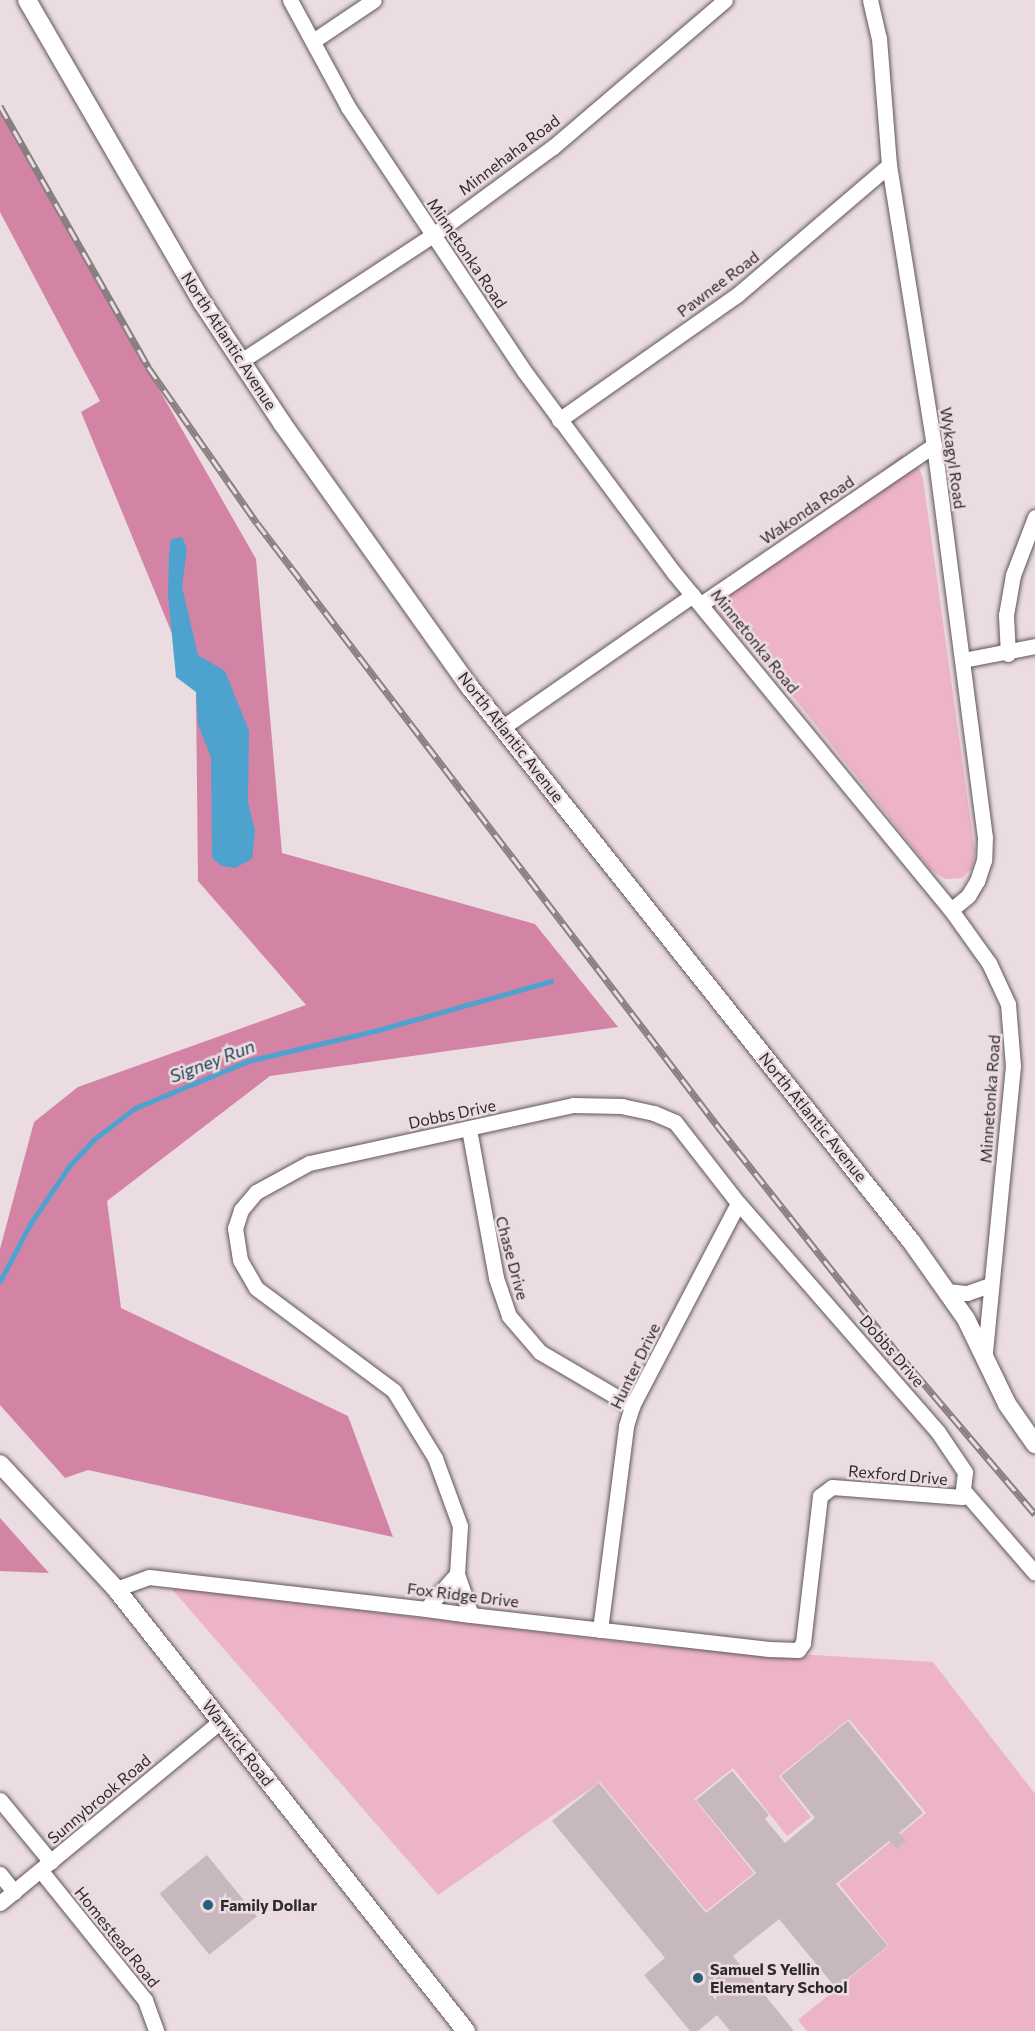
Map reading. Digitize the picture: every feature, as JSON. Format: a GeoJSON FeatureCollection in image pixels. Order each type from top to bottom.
{"type":"FeatureCollection","features":[{"type":"Feature","properties":{"kind":"street","name":"North Atlantic Avenue"},"geometry":{"type":"LineString","coordinates":[[27,0],[202,302],[241,361],[503,728],[947,1291],[985,1354],[1007,1404],[1035,1444]]}},
{"type":"Feature","properties":{"kind":"street","name":"Minnetonka Road"},"geometry":{"type":"LineString","coordinates":[[290,0],[348,107],[559,420],[697,600],[951,910],[989,963],[1008,1004],[1013,1030],[1010,1114],[990,1285],[985,1354]]}},
{"type":"Feature","properties":{"kind":"street"},"geometry":{"type":"LineString","coordinates":[[313,41],[374,0]]}},
{"type":"Feature","properties":{"kind":"street","name":"Minnehaha Road"},"geometry":{"type":"LineString","coordinates":[[241,361],[433,235],[553,147],[725,0]]}},
{"type":"Feature","properties":{"kind":"street","name":"Wykagyl Road"},"geometry":{"type":"LineString","coordinates":[[870,0],[879,38],[889,165],[934,444],[980,776],[984,860],[968,897],[951,910]]}},
{"type":"Feature","properties":{"kind":"street","name":"Pawnee Road"},"geometry":{"type":"LineString","coordinates":[[559,420],[737,295],[889,165]]}},
{"type":"Feature","properties":{"kind":"street","name":"Wakonda Road"},"geometry":{"type":"LineString","coordinates":[[503,728],[934,444]]}},
{"type":"Feature","properties":{"kind":"street"},"geometry":{"type":"LineString","coordinates":[[1008,654],[1006,615],[1013,575],[1035,517]]}},
{"type":"Feature","properties":{"kind":"street"},"geometry":{"type":"LineString","coordinates":[[963,660],[1008,654],[1035,646]]}},
{"type":"Feature","properties":{"kind":"street","name":"Dobbs Drive"},"geometry":{"type":"LineString","coordinates":[[471,1615],[457,1575],[460,1526],[435,1458],[394,1391],[256,1288],[240,1260],[236,1228],[241,1210],[256,1192],[309,1163],[573,1105],[622,1106],[654,1113],[675,1122],[738,1203],[938,1432],[964,1472],[965,1487],[1035,1573]]}},
{"type":"Feature","properties":{"kind":"street","name":"Chase Drive"},"geometry":{"type":"LineString","coordinates":[[469,1129],[490,1255],[509,1316],[540,1352],[632,1406]]}},
{"type":"Feature","properties":{"kind":"street","name":"Hunter Drive"},"geometry":{"type":"LineString","coordinates":[[600,1630],[626,1426],[632,1406],[738,1203]]}},
{"type":"Feature","properties":{"kind":"street"},"geometry":{"type":"LineString","coordinates":[[947,1291],[967,1293],[990,1285]]}},
{"type":"Feature","properties":{"kind":"street","name":"Warwick Road"},"geometry":{"type":"LineString","coordinates":[[0,1464],[116,1589],[466,2031]]}},
{"type":"Feature","properties":{"kind":"street","name":"Rexford Drive"},"geometry":{"type":"LineString","coordinates":[[803,1642],[820,1496],[832,1487],[953,1498],[962,1497],[965,1487]]}},
{"type":"Feature","properties":{"kind":"street"},"geometry":{"type":"LineString","coordinates":[[426,1608],[457,1575]]}},
{"type":"Feature","properties":{"kind":"street","name":"Fox Ridge Drive"},"geometry":{"type":"LineString","coordinates":[[116,1589],[149,1577],[769,1649],[798,1650],[803,1642]]}},
{"type":"Feature","properties":{"kind":"street","name":"Sunnybrook Road"},"geometry":{"type":"LineString","coordinates":[[0,1903],[221,1721]]}},
{"type":"Feature","properties":{"kind":"street","name":"Homestead Road"},"geometry":{"type":"LineString","coordinates":[[0,1800],[46,1867],[146,2000],[156,2031]]}},
{"type":"Feature","properties":{"kind":"street"},"geometry":{"type":"LineString","coordinates":[[0,1874],[14,1892]]}},
{"type":"Feature","properties":{"kind":"shaded area"},"geometry":{"type":"Polygon","coordinates":[[[0,111],[256,559],[282,853],[535,924],[618,1027],[270,1076],[107,1201],[121,1308],[348,1416],[393,1537],[88,1470],[65,1478],[0,1405],[0,1249],[34,1122],[78,1087],[306,1005],[198,881],[196,692],[81,412],[100,401],[0,212],[0,111]]]}},
{"type":"Feature","properties":{"kind":"shaded area"},"geometry":{"type":"Polygon","coordinates":[[[901,455],[920,470],[923,479],[975,852],[972,868],[962,878],[945,879],[931,870],[768,665],[718,612],[730,594],[869,497],[871,481],[901,455]]]}},
{"type":"Feature","properties":{"kind":"shaded area"},"geometry":{"type":"Polygon","coordinates":[[[0,1518],[49,1573],[0,1571],[0,1518]]]}},
{"type":"Feature","properties":{"kind":"shaded area"},"geometry":{"type":"Polygon","coordinates":[[[171,1588],[658,1646],[933,1662],[1035,1794],[1035,2031],[807,2031],[798,2020],[889,1946],[839,1884],[926,1813],[849,1719],[779,1776],[811,1817],[787,1836],[733,1768],[694,1799],[754,1873],[706,1911],[600,1782],[438,1895],[171,1588]]]}},
{"type":"Feature","properties":{"kind":"water"},"geometry":{"type":"Polygon","coordinates":[[[182,537],[187,548],[182,587],[198,655],[225,671],[249,731],[248,802],[255,831],[252,859],[235,868],[222,866],[212,858],[211,757],[198,725],[196,692],[176,677],[168,595],[169,554],[171,539],[182,537]]]}},
{"type":"Feature","properties":{"kind":"building"},"geometry":{"type":"Polygon","coordinates":[[[848,1721],[923,1813],[899,1833],[906,1841],[897,1849],[889,1841],[836,1884],[888,1946],[836,1988],[779,1919],[733,1956],[794,2031],[730,2031],[717,2015],[698,2031],[690,2031],[644,1975],[665,1958],[552,1821],[599,1783],[706,1913],[756,1873],[696,1800],[732,1771],[769,1815],[765,1819],[785,1843],[815,1818],[781,1776],[848,1721]]]}},
{"type":"Feature","properties":{"kind":"building","name":"Family Dollar"},"geometry":{"type":"Polygon","coordinates":[[[207,1855],[257,1916],[209,1955],[160,1893],[207,1855]]]}},
{"type":"Feature","properties":{"kind":"waterway","name":"Signey Run"},"geometry":{"type":"LineString","coordinates":[[0,1281],[30,1224],[70,1165],[93,1140],[135,1108],[248,1061],[378,1030],[551,981]]}},
{"type":"Feature","properties":{"kind":"railway"},"geometry":{"type":"LineString","coordinates":[[0,106],[148,367],[257,523],[720,1129],[897,1352],[1035,1514]]}},
{"type":"Feature","properties":{"kind":"place","name":"Family Dollar"},"geometry":{"type":"Point","coordinates":[208,1905]}},
{"type":"Feature","properties":{"kind":"place","name":"Samuel S Yellin Elementary School"},"geometry":{"type":"Point","coordinates":[698,1978]}}]}
